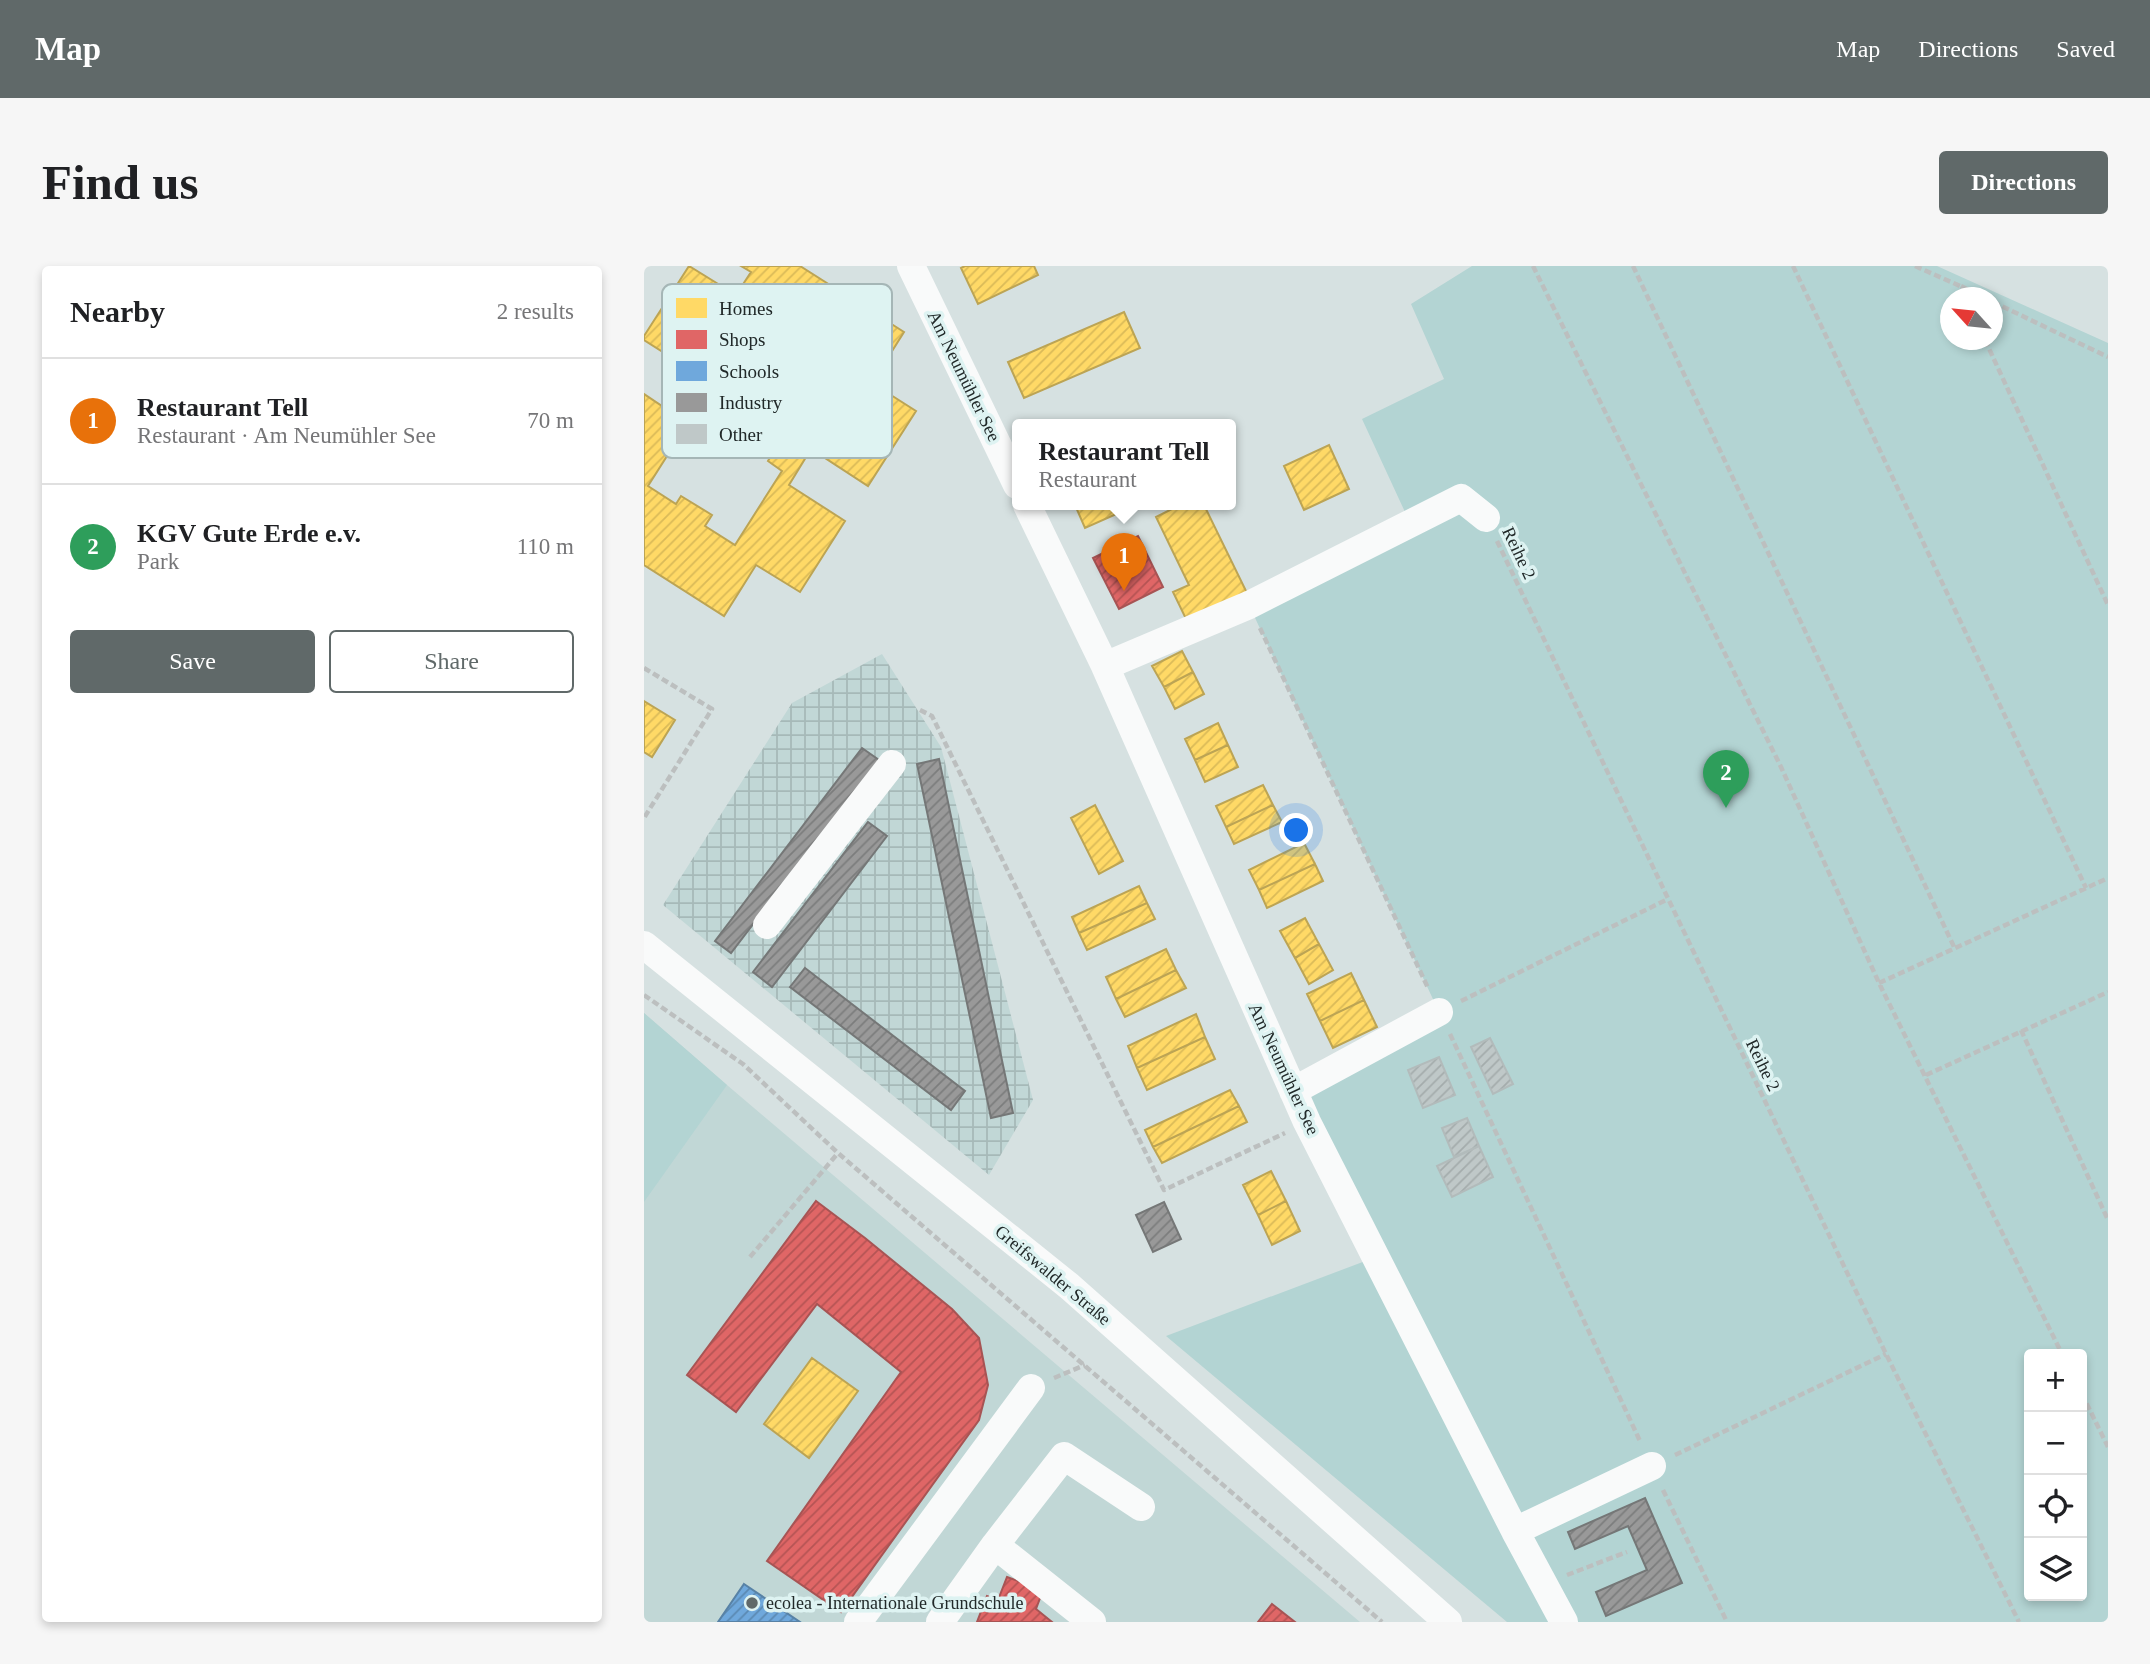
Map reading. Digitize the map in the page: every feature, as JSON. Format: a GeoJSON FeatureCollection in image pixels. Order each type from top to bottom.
{"type":"FeatureCollection","features":[{"type":"Feature","properties":{"kind":"street","name":"Am Neumühler See"},"geometry":{"type":"LineString","coordinates":[[911,266],[1012,475]]}},
{"type":"Feature","properties":{"kind":"street"},"geometry":{"type":"LineString","coordinates":[[1105,666],[1249,605],[1461,498],[1486,518]]}},
{"type":"Feature","properties":{"kind":"street","name":"Am Neumühler See"},"geometry":{"type":"LineString","coordinates":[[1029,510],[1105,666],[1307,1122],[1564,1622]]}},
{"type":"Feature","properties":{"kind":"street"},"geometry":{"type":"LineString","coordinates":[[767,925],[892,764]]}},
{"type":"Feature","properties":{"kind":"street","name":"Greifswalder Straße"},"geometry":{"type":"LineString","coordinates":[[644,945],[1069,1286],[1448,1622]]}},
{"type":"Feature","properties":{"kind":"street"},"geometry":{"type":"LineString","coordinates":[[1293,1091],[1439,1012]]}},
{"type":"Feature","properties":{"kind":"street"},"geometry":{"type":"LineString","coordinates":[[858,1622],[1031,1388]]}},
{"type":"Feature","properties":{"kind":"street"},"geometry":{"type":"LineString","coordinates":[[940,1622],[1064,1456],[1141,1507]]}},
{"type":"Feature","properties":{"kind":"street"},"geometry":{"type":"LineString","coordinates":[[1515,1531],[1652,1466]]}},
{"type":"Feature","properties":{"kind":"street"},"geometry":{"type":"LineString","coordinates":[[995,1545],[1092,1622]]}},
{"type":"Feature","properties":{"kind":"path"},"geometry":{"type":"LineString","coordinates":[[1533,266],[1781,767],[1879,983],[2060,1349]]}},
{"type":"Feature","properties":{"kind":"path"},"geometry":{"type":"LineString","coordinates":[[1633,266],[1955,949]]}},
{"type":"Feature","properties":{"kind":"path"},"geometry":{"type":"LineString","coordinates":[[1793,266],[2086,888]]}},
{"type":"Feature","properties":{"kind":"path"},"geometry":{"type":"LineString","coordinates":[[1914,266],[1960,286]]}},
{"type":"Feature","properties":{"kind":"path"},"geometry":{"type":"LineString","coordinates":[[2003,307],[2108,357]]}},
{"type":"Feature","properties":{"kind":"path"},"geometry":{"type":"LineString","coordinates":[[1990,350],[2108,605]]}},
{"type":"Feature","properties":{"kind":"path","name":"Reihe 2"},"geometry":{"type":"LineString","coordinates":[[1486,518],[1886,1354],[2020,1622]]}},
{"type":"Feature","properties":{"kind":"path"},"geometry":{"type":"LineString","coordinates":[[644,668],[712,709],[644,817]]}},
{"type":"Feature","properties":{"kind":"path"},"geometry":{"type":"LineString","coordinates":[[920,710],[932,716],[1164,1190],[1307,1122]]}},
{"type":"Feature","properties":{"kind":"path"},"geometry":{"type":"LineString","coordinates":[[1879,983],[2108,878]]}},
{"type":"Feature","properties":{"kind":"path"},"geometry":{"type":"LineString","coordinates":[[1439,1012],[1668,899]]}},
{"type":"Feature","properties":{"kind":"path"},"geometry":{"type":"LineString","coordinates":[[1926,1075],[2108,992]]}},
{"type":"Feature","properties":{"kind":"path"},"geometry":{"type":"LineString","coordinates":[[644,995],[743,1064],[838,1153],[1382,1622]]}},
{"type":"Feature","properties":{"kind":"path"},"geometry":{"type":"LineString","coordinates":[[2021,1030],[2108,1220]]}},
{"type":"Feature","properties":{"kind":"path"},"geometry":{"type":"LineString","coordinates":[[750,1257],[838,1153]]}},
{"type":"Feature","properties":{"kind":"path"},"geometry":{"type":"LineString","coordinates":[[1727,1622],[1652,1466],[1886,1354]]}},
{"type":"Feature","properties":{"kind":"path"},"geometry":{"type":"LineString","coordinates":[[2087,1404],[2108,1447]]}},
{"type":"Feature","properties":{"kind":"path"},"geometry":{"type":"LineString","coordinates":[[1543,1584],[1627,1552]]}},
{"type":"Feature","properties":{"kind":"shaded area"},"geometry":{"type":"Polygon","coordinates":[[[1472,266],[1937,266],[1984,287],[1940,287],[1940,350],[2003,350],[2003,296],[2108,343],[2108,1622],[1507,1622],[1166,1336],[1376,1257],[1293,1091],[1439,1012],[1249,605],[1411,525],[1362,419],[1444,379],[1411,304],[1472,266]]]}},
{"type":"Feature","properties":{"kind":"shaded area"},"geometry":{"type":"Polygon","coordinates":[[[882,654],[941,747],[1033,1100],[989,1175],[663,905],[792,703],[882,654]]]}},
{"type":"Feature","properties":{"kind":"shaded area"},"geometry":{"type":"Polygon","coordinates":[[[644,1013],[727,1085],[1360,1622],[644,1622],[644,1013]]]}},
{"type":"Feature","properties":{"kind":"shaded area"},"geometry":{"type":"Polygon","coordinates":[[[644,1013],[727,1085],[644,1202],[644,1013]]]}},
{"type":"Feature","properties":{"kind":"building: Homes"},"geometry":{"type":"Polygon","coordinates":[[[689,266],[718,284],[677,284],[689,266]]]}},
{"type":"Feature","properties":{"kind":"building: Homes"},"geometry":{"type":"Polygon","coordinates":[[[741,266],[800,266],[828,284],[743,284],[751,272],[741,266]]]}},
{"type":"Feature","properties":{"kind":"building: Homes"},"geometry":{"type":"Polygon","coordinates":[[[1034,266],[1038,275],[978,304],[961,268],[1034,266]]]}},
{"type":"Feature","properties":{"kind":"building: Homes"},"geometry":{"type":"Polygon","coordinates":[[[662,308],[662,351],[644,340],[644,336],[662,308]]]}},
{"type":"Feature","properties":{"kind":"building: Homes"},"geometry":{"type":"Polygon","coordinates":[[[1124,312],[1140,348],[1024,398],[1008,362],[1124,312]]]}},
{"type":"Feature","properties":{"kind":"building: Homes"},"geometry":{"type":"Polygon","coordinates":[[[892,324],[904,332],[892,351],[892,324]]]}},
{"type":"Feature","properties":{"kind":"building: Homes"},"geometry":{"type":"Polygon","coordinates":[[[644,394],[662,406],[662,458],[666,458],[648,486],[676,504],[681,496],[712,515],[705,526],[735,545],[782,471],[768,461],[770,458],[806,458],[789,485],[845,521],[800,592],[756,565],[724,616],[644,565],[644,394]]]}},
{"type":"Feature","properties":{"kind":"building: Homes"},"geometry":{"type":"Polygon","coordinates":[[[892,396],[916,411],[892,448],[892,396]]]}},
{"type":"Feature","properties":{"kind":"building: Homes"},"geometry":{"type":"Polygon","coordinates":[[[1329,445],[1349,489],[1304,510],[1284,466],[1329,445]]]}},
{"type":"Feature","properties":{"kind":"building: Homes"},"geometry":{"type":"Polygon","coordinates":[[[825,458],[886,458],[868,486],[825,458]]]}},
{"type":"Feature","properties":{"kind":"building: Homes"},"geometry":{"type":"Polygon","coordinates":[[[1077,510],[1120,510],[1121,512],[1085,528],[1077,510]]]}},
{"type":"Feature","properties":{"kind":"building: Homes"},"geometry":{"type":"Polygon","coordinates":[[[1170,510],[1206,510],[1247,593],[1187,621],[1173,592],[1189,585],[1156,517],[1170,510]]]}},
{"type":"Feature","properties":{"kind":"building: Homes"},"geometry":{"type":"Polygon","coordinates":[[[1182,651],[1193,672],[1164,687],[1152,666],[1182,651]]]}},
{"type":"Feature","properties":{"kind":"building: Homes"},"geometry":{"type":"Polygon","coordinates":[[[1193,672],[1204,694],[1175,709],[1164,687],[1193,672]]]}},
{"type":"Feature","properties":{"kind":"building: Homes"},"geometry":{"type":"Polygon","coordinates":[[[644,701],[675,720],[652,757],[644,752],[644,701]]]}},
{"type":"Feature","properties":{"kind":"building: Homes"},"geometry":{"type":"Polygon","coordinates":[[[1218,723],[1228,745],[1195,760],[1185,739],[1218,723]]]}},
{"type":"Feature","properties":{"kind":"building: Homes"},"geometry":{"type":"Polygon","coordinates":[[[1228,745],[1238,767],[1205,782],[1195,760],[1228,745]]]}},
{"type":"Feature","properties":{"kind":"building: Homes"},"geometry":{"type":"Polygon","coordinates":[[[1263,785],[1273,805],[1226,827],[1216,806],[1263,785]]]}},
{"type":"Feature","properties":{"kind":"building: Homes"},"geometry":{"type":"Polygon","coordinates":[[[1095,805],[1123,861],[1099,874],[1071,818],[1095,805]]]}},
{"type":"Feature","properties":{"kind":"building: Homes"},"geometry":{"type":"Polygon","coordinates":[[[1273,805],[1282,822],[1234,844],[1226,827],[1273,805]]]}},
{"type":"Feature","properties":{"kind":"building: Homes"},"geometry":{"type":"Polygon","coordinates":[[[1304,843],[1315,864],[1259,890],[1249,870],[1304,843]]]}},
{"type":"Feature","properties":{"kind":"building: Homes"},"geometry":{"type":"Polygon","coordinates":[[[1315,864],[1323,881],[1267,908],[1259,890],[1315,864]]]}},
{"type":"Feature","properties":{"kind":"building: Homes"},"geometry":{"type":"Polygon","coordinates":[[[1139,886],[1147,903],[1079,933],[1072,917],[1139,886]]]}},
{"type":"Feature","properties":{"kind":"building: Homes"},"geometry":{"type":"Polygon","coordinates":[[[1147,903],[1155,919],[1087,950],[1079,933],[1147,903]]]}},
{"type":"Feature","properties":{"kind":"building: Homes"},"geometry":{"type":"Polygon","coordinates":[[[1305,918],[1319,944],[1295,958],[1280,931],[1305,918]]]}},
{"type":"Feature","properties":{"kind":"building: Homes"},"geometry":{"type":"Polygon","coordinates":[[[1319,944],[1333,970],[1309,984],[1295,958],[1319,944]]]}},
{"type":"Feature","properties":{"kind":"building: Homes"},"geometry":{"type":"Polygon","coordinates":[[[1166,949],[1176,970],[1116,999],[1106,977],[1166,949]]]}},
{"type":"Feature","properties":{"kind":"building: Homes"},"geometry":{"type":"Polygon","coordinates":[[[1176,970],[1186,988],[1125,1017],[1116,999],[1176,970]]]}},
{"type":"Feature","properties":{"kind":"building: Homes"},"geometry":{"type":"Polygon","coordinates":[[[1351,973],[1364,1000],[1320,1021],[1307,994],[1351,973]]]}},
{"type":"Feature","properties":{"kind":"building: Homes"},"geometry":{"type":"Polygon","coordinates":[[[1364,1000],[1377,1027],[1333,1048],[1320,1021],[1364,1000]]]}},
{"type":"Feature","properties":{"kind":"building: Homes"},"geometry":{"type":"Polygon","coordinates":[[[1196,1014],[1205,1037],[1137,1068],[1128,1046],[1196,1014]]]}},
{"type":"Feature","properties":{"kind":"building: Homes"},"geometry":{"type":"Polygon","coordinates":[[[1205,1037],[1215,1059],[1147,1090],[1137,1068],[1205,1037]]]}},
{"type":"Feature","properties":{"kind":"building: Homes"},"geometry":{"type":"Polygon","coordinates":[[[1230,1090],[1239,1106],[1153,1147],[1145,1130],[1230,1090]]]}},
{"type":"Feature","properties":{"kind":"building: Homes"},"geometry":{"type":"Polygon","coordinates":[[[1239,1106],[1247,1122],[1162,1163],[1153,1147],[1239,1106]]]}},
{"type":"Feature","properties":{"kind":"building: Homes"},"geometry":{"type":"Polygon","coordinates":[[[1271,1171],[1286,1201],[1258,1215],[1243,1185],[1271,1171]]]}},
{"type":"Feature","properties":{"kind":"building: Homes"},"geometry":{"type":"Polygon","coordinates":[[[1286,1201],[1300,1231],[1272,1245],[1258,1215],[1286,1201]]]}},
{"type":"Feature","properties":{"kind":"building: Homes"},"geometry":{"type":"Polygon","coordinates":[[[812,1358],[858,1391],[809,1458],[764,1424],[812,1358]]]}},
{"type":"Feature","properties":{"kind":"building: Shops"},"geometry":{"type":"Polygon","coordinates":[[[1138,536],[1163,587],[1119,609],[1093,558],[1138,536]]]}},
{"type":"Feature","properties":{"kind":"building: Shops"},"geometry":{"type":"Polygon","coordinates":[[[816,1201],[952,1309],[979,1338],[988,1385],[979,1420],[841,1612],[767,1561],[901,1372],[817,1304],[736,1412],[687,1375],[816,1201]]]}},
{"type":"Feature","properties":{"kind":"building: Shops"},"geometry":{"type":"Polygon","coordinates":[[[1007,1577],[1043,1590],[1036,1609],[1052,1622],[977,1622],[987,1596],[998,1600],[1007,1577]]]}},
{"type":"Feature","properties":{"kind":"building: Shops"},"geometry":{"type":"Polygon","coordinates":[[[1272,1604],[1295,1622],[1258,1622],[1272,1604]]]}},
{"type":"Feature","properties":{"kind":"building: Schools","name":"ecolea - Internationale Grundschule"},"geometry":{"type":"Polygon","coordinates":[[[744,1584],[800,1622],[718,1622],[744,1584]]]}},
{"type":"Feature","properties":{"kind":"building: Industry"},"geometry":{"type":"Polygon","coordinates":[[[862,748],[879,760],[731,953],[715,941],[862,748]]]}},
{"type":"Feature","properties":{"kind":"building: Industry"},"geometry":{"type":"Polygon","coordinates":[[[939,759],[1013,1113],[991,1118],[917,764],[939,759]]]}},
{"type":"Feature","properties":{"kind":"building: Industry"},"geometry":{"type":"Polygon","coordinates":[[[868,822],[887,836],[772,987],[753,972],[868,822]]]}},
{"type":"Feature","properties":{"kind":"building: Industry"},"geometry":{"type":"Polygon","coordinates":[[[805,968],[965,1091],[951,1110],[790,987],[805,968]]]}},
{"type":"Feature","properties":{"kind":"building: Industry"},"geometry":{"type":"Polygon","coordinates":[[[1164,1202],[1181,1239],[1153,1252],[1136,1215],[1164,1202]]]}},
{"type":"Feature","properties":{"kind":"building: Industry"},"geometry":{"type":"Polygon","coordinates":[[[1645,1498],[1682,1583],[1606,1616],[1596,1592],[1647,1570],[1628,1526],[1575,1549],[1568,1532],[1645,1498]]]}},
{"type":"Feature","properties":{"kind":"building: Other"},"geometry":{"type":"Polygon","coordinates":[[[1490,1038],[1513,1084],[1493,1094],[1471,1047],[1490,1038]]]}},
{"type":"Feature","properties":{"kind":"building: Other"},"geometry":{"type":"Polygon","coordinates":[[[1439,1057],[1455,1095],[1423,1108],[1408,1070],[1439,1057]]]}},
{"type":"Feature","properties":{"kind":"building: Other"},"geometry":{"type":"Polygon","coordinates":[[[1467,1118],[1479,1146],[1454,1157],[1442,1128],[1467,1118]]]}},
{"type":"Feature","properties":{"kind":"building: Other"},"geometry":{"type":"Polygon","coordinates":[[[1479,1146],[1493,1177],[1452,1197],[1437,1166],[1479,1146]]]}},
{"type":"Feature","properties":{"kind":"place","name":"Restaurant Tell"},"geometry":{"type":"Point","coordinates":[1124,591]}},
{"type":"Feature","properties":{"kind":"place","name":"KGV Gute Erde e.v."},"geometry":{"type":"Point","coordinates":[1726,808]}},
{"type":"Feature","properties":{"kind":"place","name":"ecolea - Internationale Grundschule"},"geometry":{"type":"Point","coordinates":[752,1603]}}]}
